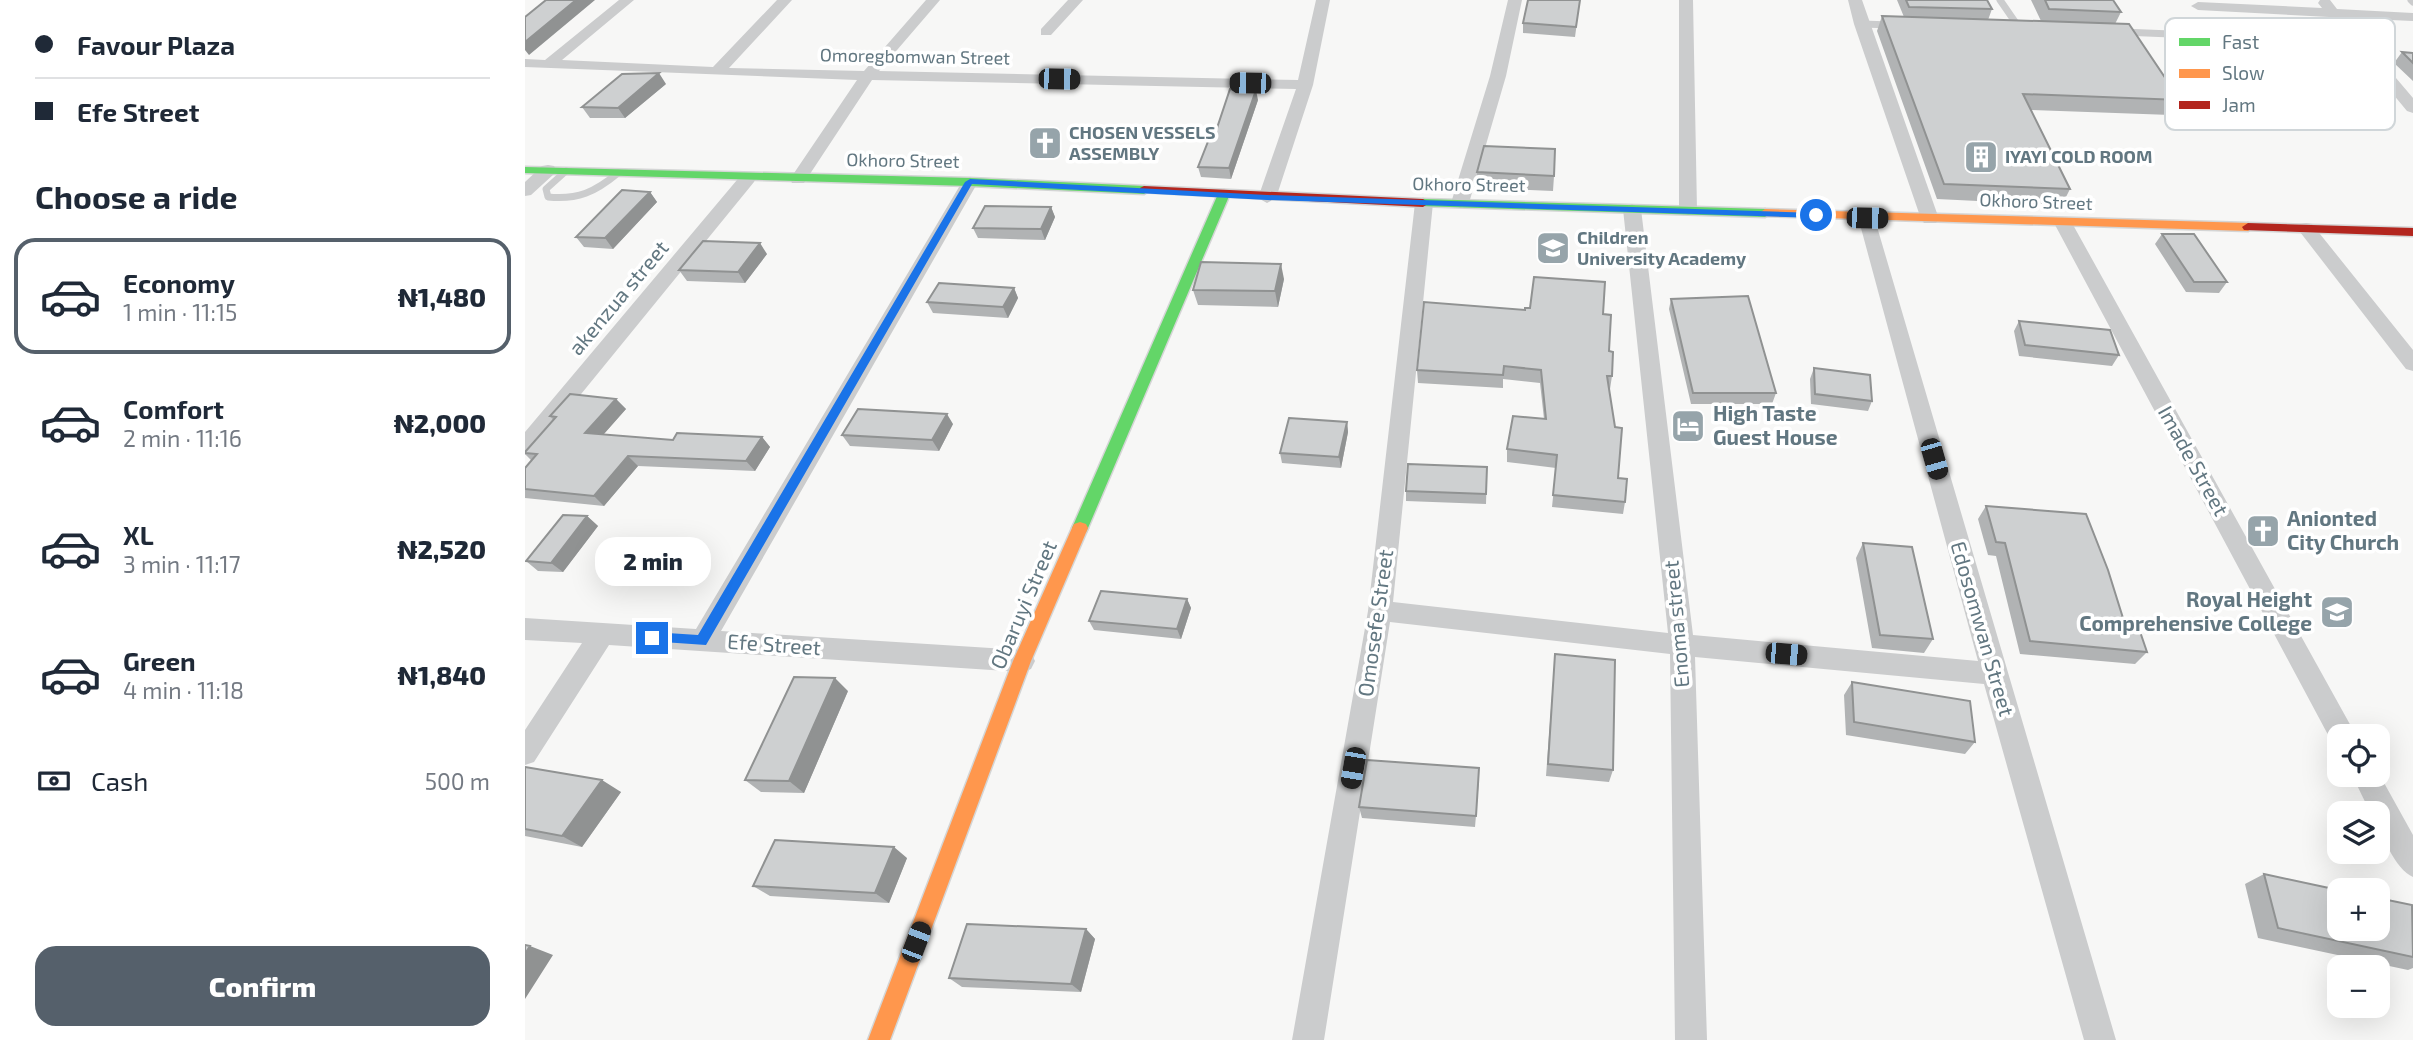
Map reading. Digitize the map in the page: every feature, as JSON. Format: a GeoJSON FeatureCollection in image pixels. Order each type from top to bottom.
{"type":"FeatureCollection","features":[{"type":"Feature","properties":{"kind":"street"},"geometry":{"type":"LineString","coordinates":[[549,64],[627,0]]}},
{"type":"Feature","properties":{"kind":"street"},"geometry":{"type":"LineString","coordinates":[[716,72],[785,0]]}},
{"type":"Feature","properties":{"kind":"street"},"geometry":{"type":"LineString","coordinates":[[798,179],[868,75],[933,0]]}},
{"type":"Feature","properties":{"kind":"street"},"geometry":{"type":"LineString","coordinates":[[1046,32],[1076,0]]}},
{"type":"Feature","properties":{"kind":"street"},"geometry":{"type":"LineString","coordinates":[[1267,198],[1305,85],[1323,0]]}},
{"type":"Feature","properties":{"kind":"street"},"geometry":{"type":"LineString","coordinates":[[1460,203],[1498,76],[1515,0]]}},
{"type":"Feature","properties":{"kind":"street"},"geometry":{"type":"LineString","coordinates":[[1686,0],[1688,210]]}},
{"type":"Feature","properties":{"kind":"street"},"geometry":{"type":"LineString","coordinates":[[1855,0],[1930,219]]}},
{"type":"Feature","properties":{"kind":"street"},"geometry":{"type":"LineString","coordinates":[[2197,6],[2327,6],[2413,17]]}},
{"type":"Feature","properties":{"kind":"street","name":"Omoregbomwan Street"},"geometry":{"type":"LineString","coordinates":[[525,63],[716,72],[1305,85]]}},
{"type":"Feature","properties":{"kind":"street"},"geometry":{"type":"LineString","coordinates":[[2395,86],[2412,106]]}},
{"type":"Feature","properties":{"kind":"street","name":"Okhoro Street"},"geometry":{"type":"LineString","coordinates":[[525,170],[970,182],[1267,198],[1867,218],[2413,232]]}},
{"type":"Feature","properties":{"kind":"street"},"geometry":{"type":"LineString","coordinates":[[525,191],[548,170]]}},
{"type":"Feature","properties":{"kind":"street","name":"akenzua street"},"geometry":{"type":"LineString","coordinates":[[525,447],[748,178]]}},
{"type":"Feature","properties":{"kind":"street"},"geometry":{"type":"LineString","coordinates":[[702,641],[970,182]]}},
{"type":"Feature","properties":{"kind":"street","name":"Obaruyi Street"},"geometry":{"type":"LineString","coordinates":[[879,1040],[1022,661],[1224,194]]}},
{"type":"Feature","properties":{"kind":"street","name":"Omosefe Street"},"geometry":{"type":"LineString","coordinates":[[1308,1040],[1380,611],[1424,203]]}},
{"type":"Feature","properties":{"kind":"street","name":"Enoma street"},"geometry":{"type":"LineString","coordinates":[[1632,209],[1682,645],[1691,1040]]}},
{"type":"Feature","properties":{"kind":"street","name":"Edosomwan Street"},"geometry":{"type":"LineString","coordinates":[[1867,218],[1994,674],[2100,1040]]}},
{"type":"Feature","properties":{"kind":"street","name":"Imade Street"},"geometry":{"type":"LineString","coordinates":[[2063,223],[2336,724]]}},
{"type":"Feature","properties":{"kind":"street"},"geometry":{"type":"LineString","coordinates":[[2306,228],[2413,364]]}},
{"type":"Feature","properties":{"kind":"street"},"geometry":{"type":"LineString","coordinates":[[1380,611],[1682,645],[1994,674]]}},
{"type":"Feature","properties":{"kind":"street","name":"Efe Street"},"geometry":{"type":"LineString","coordinates":[[525,629],[1022,661]]}},
{"type":"Feature","properties":{"kind":"street"},"geometry":{"type":"LineString","coordinates":[[525,753],[602,634]]}},
{"type":"Feature","properties":{"kind":"street"},"geometry":{"type":"LineString","coordinates":[[2372,787],[2413,863]]}},
{"type":"Feature","properties":{"kind":"lane"},"geometry":{"type":"LineString","coordinates":[[2000,0],[2020,29]]}},
{"type":"Feature","properties":{"kind":"lane"},"geometry":{"type":"LineString","coordinates":[[1861,23],[1901,25]]}},
{"type":"Feature","properties":{"kind":"lane"},"geometry":{"type":"LineString","coordinates":[[2007,28],[2034,29]]}},
{"type":"Feature","properties":{"kind":"lane"},"geometry":{"type":"LineString","coordinates":[[2117,32],[2165,34]]}},
{"type":"Feature","properties":{"kind":"lane"},"geometry":{"type":"LineString","coordinates":[[566,171],[546,189],[548,197],[580,199],[594,192],[618,173]]}},
{"type":"Feature","properties":{"kind":"building"},"geometry":{"type":"Polygon","coordinates":[[[546,0],[576,0],[525,42],[525,17],[546,0]]]}},
{"type":"Feature","properties":{"kind":"building"},"geometry":{"type":"Polygon","coordinates":[[[1528,0],[1580,0],[1576,27],[1523,23],[1528,0]]]}},
{"type":"Feature","properties":{"kind":"building"},"geometry":{"type":"Polygon","coordinates":[[[1906,0],[1987,0],[1992,9],[1909,7],[1906,0]]]}},
{"type":"Feature","properties":{"kind":"building"},"geometry":{"type":"Polygon","coordinates":[[[2045,0],[2113,0],[2121,12],[2049,9],[2045,0]]]}},
{"type":"Feature","properties":{"kind":"building","name":"IYAYI COLD ROOM"},"geometry":{"type":"Polygon","coordinates":[[[1882,16],[2129,24],[2165,78],[2165,99],[2023,94],[2070,189],[1944,184],[1882,16]]]}},
{"type":"Feature","properties":{"kind":"building"},"geometry":{"type":"Polygon","coordinates":[[[2402,52],[2413,53],[2413,63],[2402,52]]]}},
{"type":"Feature","properties":{"kind":"building"},"geometry":{"type":"Polygon","coordinates":[[[659,73],[618,108],[582,107],[622,74],[659,73]]]}},
{"type":"Feature","properties":{"kind":"building"},"geometry":{"type":"Polygon","coordinates":[[[1230,89],[1256,90],[1229,168],[1198,167],[1211,134],[1215,134],[1230,89]]]}},
{"type":"Feature","properties":{"kind":"building"},"geometry":{"type":"Polygon","coordinates":[[[1484,146],[1555,149],[1554,176],[1477,172],[1484,146]]]}},
{"type":"Feature","properties":{"kind":"building"},"geometry":{"type":"Polygon","coordinates":[[[622,190],[650,192],[605,238],[576,237],[622,190]]]}},
{"type":"Feature","properties":{"kind":"building"},"geometry":{"type":"Polygon","coordinates":[[[985,206],[1051,207],[1041,229],[973,228],[985,206]]]}},
{"type":"Feature","properties":{"kind":"building"},"geometry":{"type":"Polygon","coordinates":[[[2162,234],[2194,234],[2227,282],[2194,282],[2162,234]]]}},
{"type":"Feature","properties":{"kind":"building"},"geometry":{"type":"Polygon","coordinates":[[[703,241],[760,243],[738,272],[679,270],[703,241]]]}},
{"type":"Feature","properties":{"kind":"building"},"geometry":{"type":"Polygon","coordinates":[[[1201,262],[1281,264],[1275,291],[1193,290],[1201,262]]]}},
{"type":"Feature","properties":{"kind":"building"},"geometry":{"type":"Polygon","coordinates":[[[1534,277],[1605,282],[1603,314],[1611,315],[1609,351],[1613,352],[1612,376],[1607,376],[1615,427],[1622,428],[1618,478],[1627,479],[1625,502],[1553,495],[1557,455],[1507,449],[1513,416],[1546,419],[1541,370],[1504,366],[1503,375],[1417,370],[1424,302],[1525,310],[1530,308],[1534,277]]]}},
{"type":"Feature","properties":{"kind":"building"},"geometry":{"type":"Polygon","coordinates":[[[939,283],[1014,288],[1003,307],[927,302],[939,283]]]}},
{"type":"Feature","properties":{"kind":"building"},"geometry":{"type":"Polygon","coordinates":[[[1748,296],[1776,393],[1693,393],[1671,299],[1748,296]]]}},
{"type":"Feature","properties":{"kind":"building"},"geometry":{"type":"Polygon","coordinates":[[[2019,321],[2110,330],[2119,355],[2025,345],[2019,321]]]}},
{"type":"Feature","properties":{"kind":"building"},"geometry":{"type":"Polygon","coordinates":[[[1814,368],[1870,375],[1872,401],[1815,394],[1814,368]]]}},
{"type":"Feature","properties":{"kind":"building"},"geometry":{"type":"Polygon","coordinates":[[[570,394],[616,399],[585,433],[673,440],[677,433],[762,437],[746,461],[628,456],[594,496],[525,489],[525,468],[537,454],[525,452],[556,417],[550,416],[570,394]]]}},
{"type":"Feature","properties":{"kind":"building"},"geometry":{"type":"Polygon","coordinates":[[[858,409],[947,414],[932,440],[842,435],[858,409]]]}},
{"type":"Feature","properties":{"kind":"building"},"geometry":{"type":"Polygon","coordinates":[[[1289,418],[1347,422],[1339,457],[1280,453],[1289,418]]]}},
{"type":"Feature","properties":{"kind":"building"},"geometry":{"type":"Polygon","coordinates":[[[1408,464],[1487,467],[1486,494],[1406,491],[1408,464]]]}},
{"type":"Feature","properties":{"kind":"building"},"geometry":{"type":"Polygon","coordinates":[[[1986,506],[2086,514],[2123,618],[2136,620],[2147,652],[2030,641],[2005,543],[1996,542],[1986,506]]]}},
{"type":"Feature","properties":{"kind":"building"},"geometry":{"type":"Polygon","coordinates":[[[563,515],[587,516],[551,563],[526,561],[563,515]]]}},
{"type":"Feature","properties":{"kind":"building"},"geometry":{"type":"Polygon","coordinates":[[[1863,543],[1912,547],[1933,639],[1880,635],[1863,543]]]}},
{"type":"Feature","properties":{"kind":"building"},"geometry":{"type":"Polygon","coordinates":[[[1101,591],[1187,599],[1177,629],[1089,621],[1101,591]]]}},
{"type":"Feature","properties":{"kind":"building"},"geometry":{"type":"Polygon","coordinates":[[[1555,654],[1615,660],[1613,770],[1548,764],[1555,654]]]}},
{"type":"Feature","properties":{"kind":"building"},"geometry":{"type":"Polygon","coordinates":[[[794,677],[835,678],[789,781],[745,780],[794,677]]]}},
{"type":"Feature","properties":{"kind":"building"},"geometry":{"type":"Polygon","coordinates":[[[1852,682],[1970,701],[1975,742],[1854,722],[1852,682]]]}},
{"type":"Feature","properties":{"kind":"building"},"geometry":{"type":"Polygon","coordinates":[[[1367,760],[1479,768],[1476,816],[1359,807],[1367,760]]]}},
{"type":"Feature","properties":{"kind":"building"},"geometry":{"type":"Polygon","coordinates":[[[525,767],[602,780],[562,836],[525,829],[525,767]]]}},
{"type":"Feature","properties":{"kind":"building"},"geometry":{"type":"Polygon","coordinates":[[[775,840],[894,847],[875,893],[753,886],[775,840]]]}},
{"type":"Feature","properties":{"kind":"building"},"geometry":{"type":"Polygon","coordinates":[[[2264,874],[2327,888],[2327,939],[2278,928],[2264,874]]]}},
{"type":"Feature","properties":{"kind":"building"},"geometry":{"type":"Polygon","coordinates":[[[2390,900],[2412,905],[2413,957],[2339,941],[2390,941],[2390,900]]]}},
{"type":"Feature","properties":{"kind":"building"},"geometry":{"type":"Polygon","coordinates":[[[967,924],[1086,929],[1071,984],[949,978],[967,924]]]}},
{"type":"Feature","properties":{"kind":"traffic: fast"},"geometry":{"type":"LineString","coordinates":[[525,170],[970,182],[1144,190]]}},
{"type":"Feature","properties":{"kind":"traffic: fast"},"geometry":{"type":"LineString","coordinates":[[1080,528],[1224,194]]}},
{"type":"Feature","properties":{"kind":"traffic: fast"},"geometry":{"type":"LineString","coordinates":[[1423,203],[1765,213]]}},
{"type":"Feature","properties":{"kind":"traffic: slow"},"geometry":{"type":"LineString","coordinates":[[1765,213],[2248,227]]}},
{"type":"Feature","properties":{"kind":"traffic: slow"},"geometry":{"type":"LineString","coordinates":[[879,1040],[1022,661],[1080,528]]}},
{"type":"Feature","properties":{"kind":"traffic: jam"},"geometry":{"type":"LineString","coordinates":[[1144,190],[1423,203]]}},
{"type":"Feature","properties":{"kind":"traffic: jam"},"geometry":{"type":"LineString","coordinates":[[2248,227],[2413,232]]}},
{"type":"Feature","properties":{"kind":"place","name":"CHOSEN VESSELS ASSEMBLY"},"geometry":{"type":"Point","coordinates":[1045,143]}},
{"type":"Feature","properties":{"kind":"place","name":"IYAYI COLD ROOM"},"geometry":{"type":"Point","coordinates":[1981,157]}},
{"type":"Feature","properties":{"kind":"place","name":"Children University Academy"},"geometry":{"type":"Point","coordinates":[1553,248]}},
{"type":"Feature","properties":{"kind":"place","name":"High Taste Guest House"},"geometry":{"type":"Point","coordinates":[1688,426]}},
{"type":"Feature","properties":{"kind":"place","name":"Anionted City Church"},"geometry":{"type":"Point","coordinates":[2263,531]}},
{"type":"Feature","properties":{"kind":"place","name":"Royal Height Comprehensive College"},"geometry":{"type":"Point","coordinates":[2337,612]}},
{"type":"Feature","properties":{"kind":"route"},"geometry":{"type":"LineString","coordinates":[[652,638],[702,641],[970,182],[1267,198],[1816,215]]}}]}
